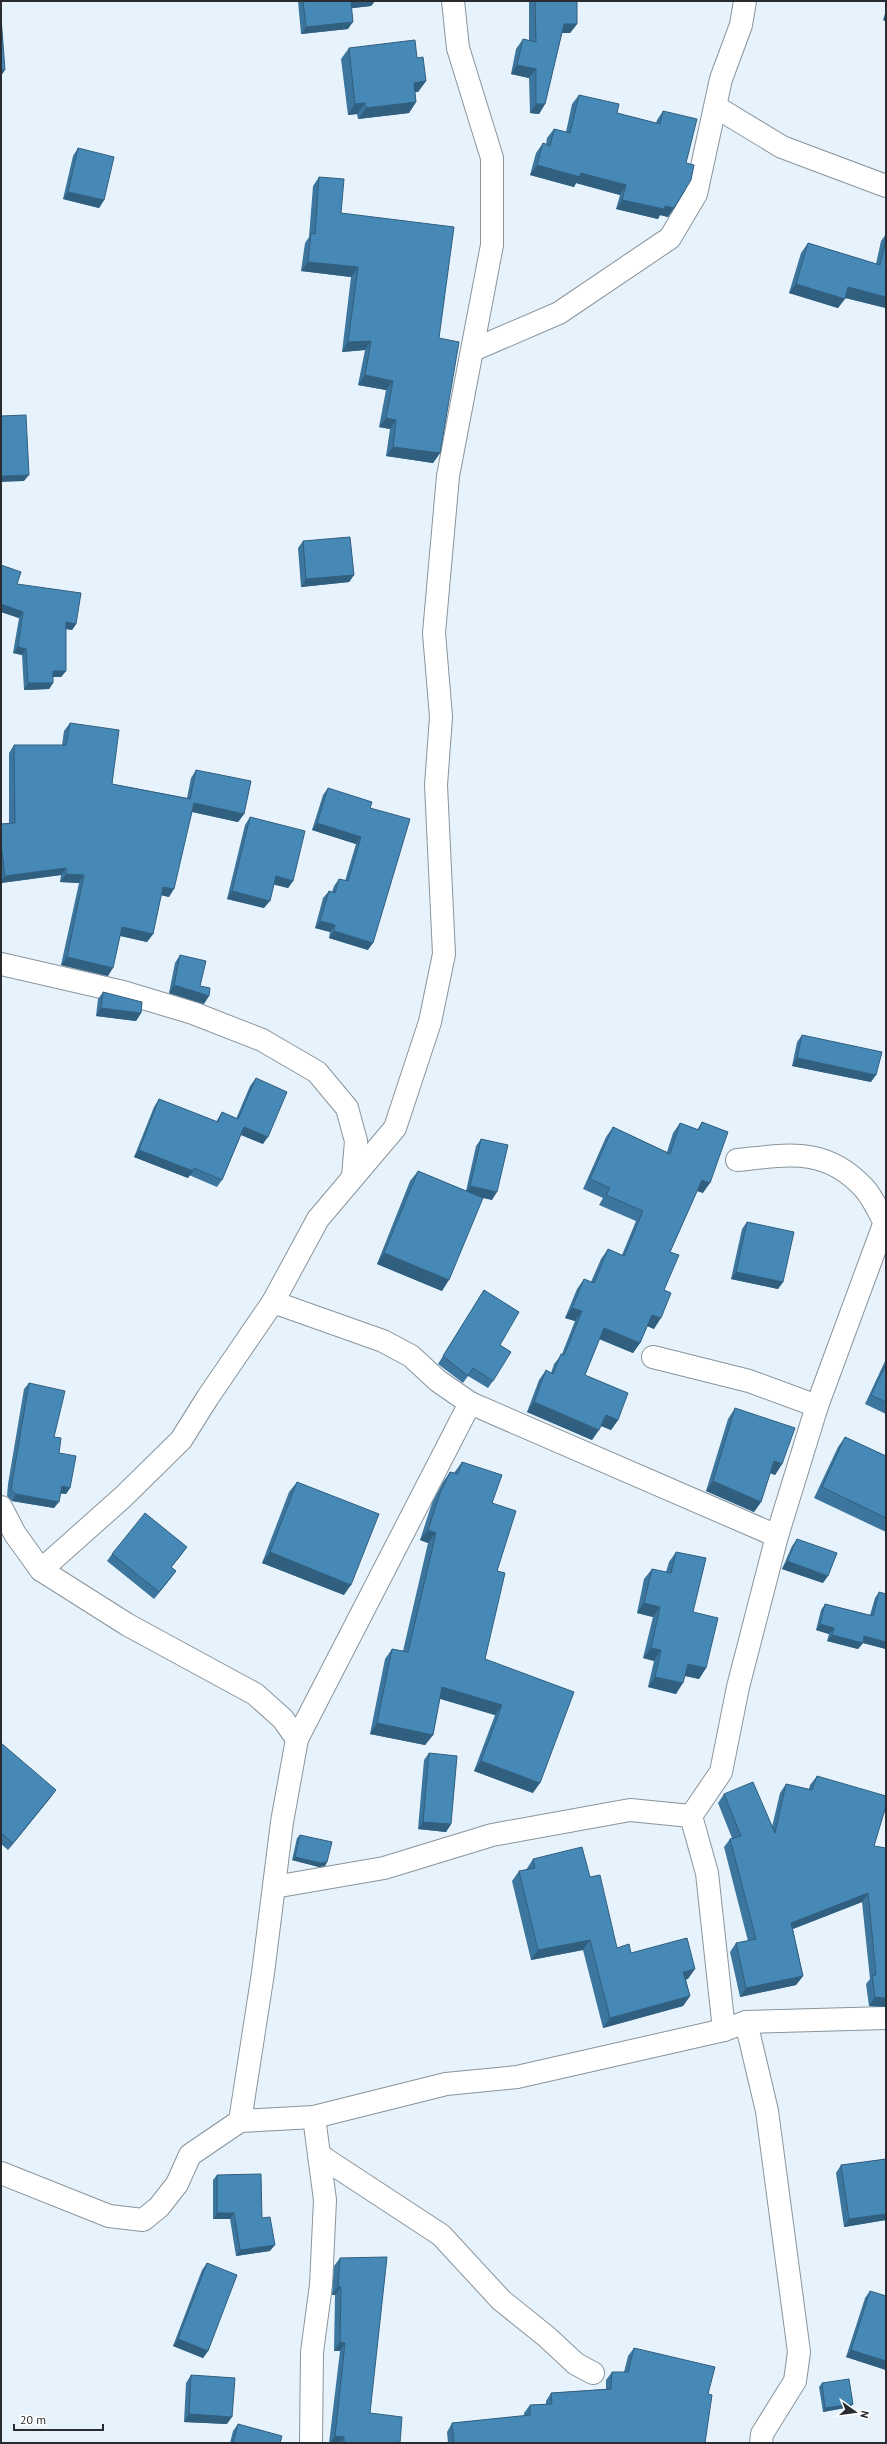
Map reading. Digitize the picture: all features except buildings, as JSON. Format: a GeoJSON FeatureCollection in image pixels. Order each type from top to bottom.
{"type":"FeatureCollection","features":[{"type":"Feature","properties":{"kind":"street"},"geometry":{"type":"LineString","coordinates":[[41,1570],[122,1498],[181,1440],[208,1396],[273,1302],[318,1219],[395,1128],[430,1022],[444,954],[436,785],[441,717],[434,633],[448,476],[492,245],[492,158],[458,48],[453,1]]}},
{"type":"Feature","properties":{"kind":"street"},"geometry":{"type":"LineString","coordinates":[[473,350],[559,313],[670,238],[696,194],[716,107],[721,78],[741,25],[745,1]]}},
{"type":"Feature","properties":{"kind":"street"},"geometry":{"type":"LineString","coordinates":[[716,107],[782,147],[886,186]]}},
{"type":"Feature","properties":{"kind":"street"},"geometry":{"type":"LineString","coordinates":[[1,964],[123,992],[193,1013],[262,1040],[317,1072],[347,1108],[356,1141],[353,1177]]}},
{"type":"Feature","properties":{"kind":"street"},"geometry":{"type":"LineString","coordinates":[[724,2030],[707,1873],[692,1816],[721,1772],[738,1687],[777,1536],[817,1406],[881,1246],[885,1221],[865,1189],[843,1169],[821,1158],[789,1155],[737,1160]]}},
{"type":"Feature","properties":{"kind":"street"},"geometry":{"type":"LineString","coordinates":[[273,1302],[383,1341],[411,1356],[438,1381],[470,1403],[777,1536]]}},
{"type":"Feature","properties":{"kind":"street"},"geometry":{"type":"LineString","coordinates":[[653,1357],[749,1381],[817,1406]]}},
{"type":"Feature","properties":{"kind":"street"},"geometry":{"type":"LineString","coordinates":[[240,2121],[282,1822],[297,1739],[470,1403]]}},
{"type":"Feature","properties":{"kind":"street"},"geometry":{"type":"LineString","coordinates":[[1,1507],[15,1534],[41,1570],[128,1625],[255,1694],[283,1719],[297,1739]]}},
{"type":"Feature","properties":{"kind":"street"},"geometry":{"type":"LineString","coordinates":[[274,1887],[384,1868],[492,1835],[630,1810],[692,1816]]}},
{"type":"Feature","properties":{"kind":"street"},"geometry":{"type":"LineString","coordinates":[[1,2173],[109,2216],[143,2220],[159,2207],[177,2184],[190,2155],[240,2121],[314,2117],[446,2084],[517,2077],[724,2030],[746,2022],[886,2018]]}},
{"type":"Feature","properties":{"kind":"street"},"geometry":{"type":"LineString","coordinates":[[746,2022],[767,2111],[799,2352],[794,2381],[762,2434],[761,2443]]}},
{"type":"Feature","properties":{"kind":"street"},"geometry":{"type":"LineString","coordinates":[[310,2443],[312,2352],[321,2285],[325,2200],[314,2117]]}},
{"type":"Feature","properties":{"kind":"street"},"geometry":{"type":"LineString","coordinates":[[319,2155],[442,2235],[501,2300],[547,2337],[576,2364],[594,2373]]}}]}
